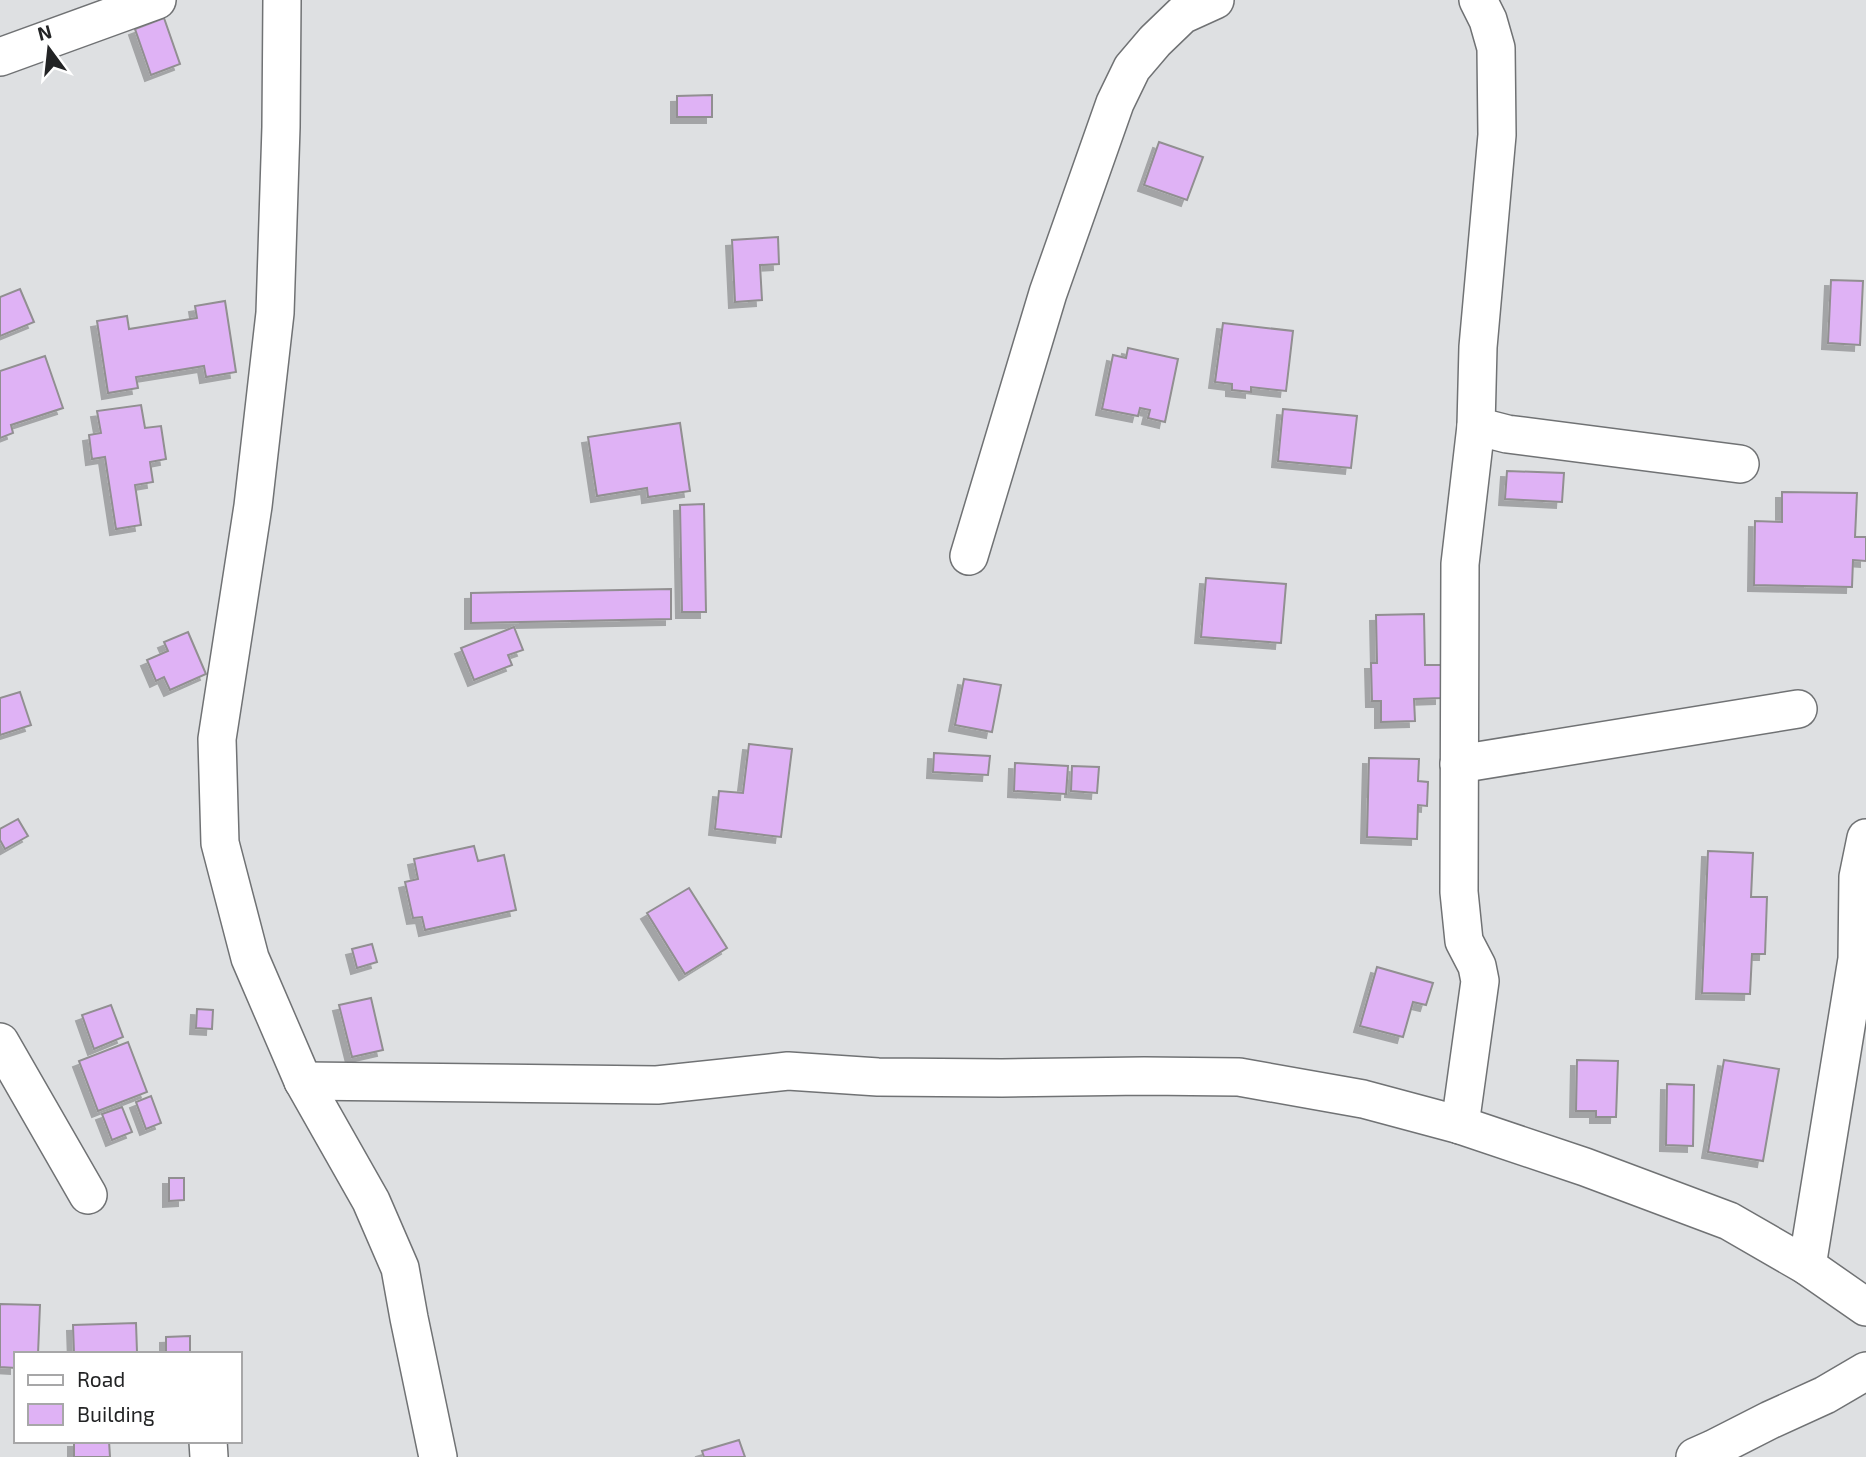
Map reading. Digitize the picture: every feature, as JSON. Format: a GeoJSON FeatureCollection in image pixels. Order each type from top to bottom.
{"type":"FeatureCollection","features":[{"type":"Feature","properties":{"kind":"street"},"geometry":{"type":"LineString","coordinates":[[0,57],[158,0]]}},
{"type":"Feature","properties":{"kind":"street"},"geometry":{"type":"LineString","coordinates":[[282,0],[275,313],[253,506],[217,739],[220,843],[250,958],[303,1081],[372,1201],[400,1268],[438,1457]]}},
{"type":"Feature","properties":{"kind":"street"},"geometry":{"type":"LineString","coordinates":[[969,556],[1048,293],[1115,103],[1132,68],[1164,32],[1182,15],[1215,0]]}},
{"type":"Feature","properties":{"kind":"street"},"geometry":{"type":"LineString","coordinates":[[1460,1125],[1480,981],[1477,966],[1464,941],[1459,892],[1460,564],[1476,426],[1478,347],[1497,135],[1496,48],[1488,20],[1478,0]]}},
{"type":"Feature","properties":{"kind":"street"},"geometry":{"type":"LineString","coordinates":[[1476,426],[1507,434],[1740,464]]}},
{"type":"Feature","properties":{"kind":"street"},"geometry":{"type":"LineString","coordinates":[[1459,764],[1798,709]]}},
{"type":"Feature","properties":{"kind":"street"},"geometry":{"type":"LineString","coordinates":[[1807,1266],[1857,959],[1858,877],[1866,838]]}},
{"type":"Feature","properties":{"kind":"street"},"geometry":{"type":"LineString","coordinates":[[0,1042],[88,1195]]}},
{"type":"Feature","properties":{"kind":"street"},"geometry":{"type":"LineString","coordinates":[[303,1081],[657,1085],[788,1071],[878,1077],[1239,1077],[1363,1099],[1460,1125],[1586,1167],[1729,1222],[1807,1266],[1866,1307]]}},
{"type":"Feature","properties":{"kind":"street"},"geometry":{"type":"LineString","coordinates":[[1695,1457],[1825,1395],[1866,1371]]}},
{"type":"Feature","properties":{"kind":"building"},"geometry":{"type":"Polygon","coordinates":[[[164,18],[180,64],[151,75],[135,29],[164,18]]]}},
{"type":"Feature","properties":{"kind":"building"},"geometry":{"type":"Polygon","coordinates":[[[712,95],[712,117],[677,117],[677,96],[712,95]]]}},
{"type":"Feature","properties":{"kind":"building"},"geometry":{"type":"Polygon","coordinates":[[[1159,142],[1203,157],[1187,200],[1144,185],[1159,142]]]}},
{"type":"Feature","properties":{"kind":"building"},"geometry":{"type":"Polygon","coordinates":[[[778,237],[779,264],[760,265],[762,300],[735,302],[732,240],[778,237]]]}},
{"type":"Feature","properties":{"kind":"building"},"geometry":{"type":"Polygon","coordinates":[[[1831,280],[1863,281],[1860,345],[1828,343],[1831,280]]]}},
{"type":"Feature","properties":{"kind":"building"},"geometry":{"type":"Polygon","coordinates":[[[20,289],[34,322],[0,336],[0,297],[20,289]]]}},
{"type":"Feature","properties":{"kind":"building"},"geometry":{"type":"Polygon","coordinates":[[[225,301],[236,372],[206,377],[204,366],[136,377],[138,388],[108,393],[97,321],[127,316],[129,329],[197,318],[195,306],[225,301]]]}},
{"type":"Feature","properties":{"kind":"building"},"geometry":{"type":"Polygon","coordinates":[[[1223,323],[1293,331],[1286,391],[1251,387],[1251,392],[1232,390],[1232,384],[1215,382],[1223,323]]]}},
{"type":"Feature","properties":{"kind":"building"},"geometry":{"type":"Polygon","coordinates":[[[1128,348],[1178,359],[1165,422],[1148,418],[1150,410],[1140,408],[1138,416],[1102,409],[1113,355],[1126,358],[1128,348]]]}},
{"type":"Feature","properties":{"kind":"building"},"geometry":{"type":"Polygon","coordinates":[[[45,356],[63,408],[11,425],[13,433],[0,438],[0,371],[45,356]]]}},
{"type":"Feature","properties":{"kind":"building"},"geometry":{"type":"Polygon","coordinates":[[[141,405],[145,428],[161,426],[166,459],[150,462],[153,482],[135,485],[141,525],[116,529],[105,457],[92,459],[89,435],[101,433],[97,411],[141,405]]]}},
{"type":"Feature","properties":{"kind":"building"},"geometry":{"type":"Polygon","coordinates":[[[1283,409],[1357,416],[1351,468],[1278,461],[1283,409]]]}},
{"type":"Feature","properties":{"kind":"building"},"geometry":{"type":"Polygon","coordinates":[[[680,423],[690,491],[648,497],[647,488],[597,496],[588,437],[680,423]]]}},
{"type":"Feature","properties":{"kind":"building"},"geometry":{"type":"Polygon","coordinates":[[[1507,471],[1564,473],[1562,502],[1505,499],[1507,471]]]}},
{"type":"Feature","properties":{"kind":"building"},"geometry":{"type":"Polygon","coordinates":[[[1782,492],[1857,493],[1855,537],[1866,537],[1866,561],[1853,560],[1852,587],[1754,585],[1755,521],[1782,522],[1782,492]]]}},
{"type":"Feature","properties":{"kind":"building"},"geometry":{"type":"Polygon","coordinates":[[[704,504],[706,612],[682,612],[680,505],[704,504]]]}},
{"type":"Feature","properties":{"kind":"building"},"geometry":{"type":"Polygon","coordinates":[[[1206,578],[1286,584],[1281,643],[1201,637],[1206,578]]]}},
{"type":"Feature","properties":{"kind":"building"},"geometry":{"type":"Polygon","coordinates":[[[671,589],[671,619],[471,623],[471,593],[671,589]]]}},
{"type":"Feature","properties":{"kind":"building"},"geometry":{"type":"Polygon","coordinates":[[[1424,614],[1425,665],[1441,665],[1441,698],[1414,699],[1415,721],[1381,722],[1381,701],[1372,701],[1371,663],[1377,663],[1376,615],[1424,614]]]}},
{"type":"Feature","properties":{"kind":"building"},"geometry":{"type":"Polygon","coordinates":[[[514,627],[523,650],[508,655],[512,665],[474,680],[461,648],[514,627]]]}},
{"type":"Feature","properties":{"kind":"building"},"geometry":{"type":"Polygon","coordinates":[[[188,632],[206,674],[170,690],[164,677],[156,681],[147,660],[168,651],[164,642],[188,632]]]}},
{"type":"Feature","properties":{"kind":"building"},"geometry":{"type":"Polygon","coordinates":[[[964,679],[1001,685],[992,732],[955,725],[964,679]]]}},
{"type":"Feature","properties":{"kind":"building"},"geometry":{"type":"Polygon","coordinates":[[[20,692],[31,725],[0,735],[0,698],[20,692]]]}},
{"type":"Feature","properties":{"kind":"building"},"geometry":{"type":"Polygon","coordinates":[[[749,744],[792,749],[781,837],[715,829],[719,791],[743,793],[749,744]]]}},
{"type":"Feature","properties":{"kind":"building"},"geometry":{"type":"Polygon","coordinates":[[[934,753],[990,756],[988,775],[933,772],[934,753]]]}},
{"type":"Feature","properties":{"kind":"building"},"geometry":{"type":"Polygon","coordinates":[[[1369,758],[1419,759],[1418,781],[1428,782],[1427,806],[1418,805],[1417,839],[1367,837],[1369,758]]]}},
{"type":"Feature","properties":{"kind":"building"},"geometry":{"type":"Polygon","coordinates":[[[1015,763],[1068,766],[1066,794],[1014,791],[1015,763]]]}},
{"type":"Feature","properties":{"kind":"building"},"geometry":{"type":"Polygon","coordinates":[[[1072,766],[1099,767],[1097,793],[1071,791],[1072,766]]]}},
{"type":"Feature","properties":{"kind":"building"},"geometry":{"type":"Polygon","coordinates":[[[18,819],[28,836],[5,849],[0,840],[0,829],[18,819]]]}},
{"type":"Feature","properties":{"kind":"building"},"geometry":{"type":"Polygon","coordinates":[[[474,846],[478,861],[504,855],[516,910],[425,930],[422,917],[413,918],[405,882],[418,879],[414,859],[474,846]]]}},
{"type":"Feature","properties":{"kind":"building"},"geometry":{"type":"Polygon","coordinates":[[[1708,851],[1753,853],[1751,897],[1767,897],[1765,954],[1752,954],[1750,994],[1702,993],[1708,851]]]}},
{"type":"Feature","properties":{"kind":"building"},"geometry":{"type":"Polygon","coordinates":[[[689,888],[727,948],[685,974],[647,913],[689,888]]]}},
{"type":"Feature","properties":{"kind":"building"},"geometry":{"type":"Polygon","coordinates":[[[372,944],[377,962],[357,968],[352,949],[372,944]]]}},
{"type":"Feature","properties":{"kind":"building"},"geometry":{"type":"Polygon","coordinates":[[[1377,967],[1433,983],[1426,1005],[1413,1002],[1403,1037],[1360,1026],[1377,967]]]}},
{"type":"Feature","properties":{"kind":"building"},"geometry":{"type":"Polygon","coordinates":[[[371,998],[383,1050],[352,1057],[339,1005],[371,998]]]}},
{"type":"Feature","properties":{"kind":"building"},"geometry":{"type":"Polygon","coordinates":[[[111,1005],[123,1037],[94,1049],[82,1015],[111,1005]]]}},
{"type":"Feature","properties":{"kind":"building"},"geometry":{"type":"Polygon","coordinates":[[[197,1009],[213,1010],[212,1029],[196,1028],[197,1009]]]}},
{"type":"Feature","properties":{"kind":"building"},"geometry":{"type":"Polygon","coordinates":[[[128,1042],[147,1092],[98,1111],[79,1061],[128,1042]]]}},
{"type":"Feature","properties":{"kind":"building"},"geometry":{"type":"Polygon","coordinates":[[[1577,1060],[1618,1061],[1616,1117],[1596,1117],[1596,1111],[1576,1111],[1577,1060]]]}},
{"type":"Feature","properties":{"kind":"building"},"geometry":{"type":"Polygon","coordinates":[[[1724,1060],[1779,1069],[1763,1161],[1708,1152],[1724,1060]]]}},
{"type":"Feature","properties":{"kind":"building"},"geometry":{"type":"Polygon","coordinates":[[[1667,1084],[1694,1085],[1693,1146],[1666,1145],[1667,1084]]]}},
{"type":"Feature","properties":{"kind":"building"},"geometry":{"type":"Polygon","coordinates":[[[151,1096],[161,1123],[146,1129],[136,1102],[151,1096]]]}},
{"type":"Feature","properties":{"kind":"building"},"geometry":{"type":"Polygon","coordinates":[[[122,1107],[132,1132],[112,1140],[102,1114],[122,1107]]]}},
{"type":"Feature","properties":{"kind":"building"},"geometry":{"type":"Polygon","coordinates":[[[169,1178],[184,1178],[184,1200],[169,1201],[169,1178]]]}},
{"type":"Feature","properties":{"kind":"building"},"geometry":{"type":"Polygon","coordinates":[[[0,1304],[40,1305],[38,1352],[14,1352],[14,1368],[0,1367],[0,1304]]]}},
{"type":"Feature","properties":{"kind":"building"},"geometry":{"type":"Polygon","coordinates":[[[136,1323],[137,1352],[74,1352],[73,1325],[136,1323]]]}},
{"type":"Feature","properties":{"kind":"building"},"geometry":{"type":"Polygon","coordinates":[[[190,1336],[190,1352],[166,1352],[166,1337],[190,1336]]]}},
{"type":"Feature","properties":{"kind":"building"},"geometry":{"type":"Polygon","coordinates":[[[739,1440],[745,1457],[704,1457],[702,1451],[739,1440]]]}},
{"type":"Feature","properties":{"kind":"building"},"geometry":{"type":"Polygon","coordinates":[[[74,1443],[109,1443],[110,1457],[74,1457],[74,1443]]]}}]}
